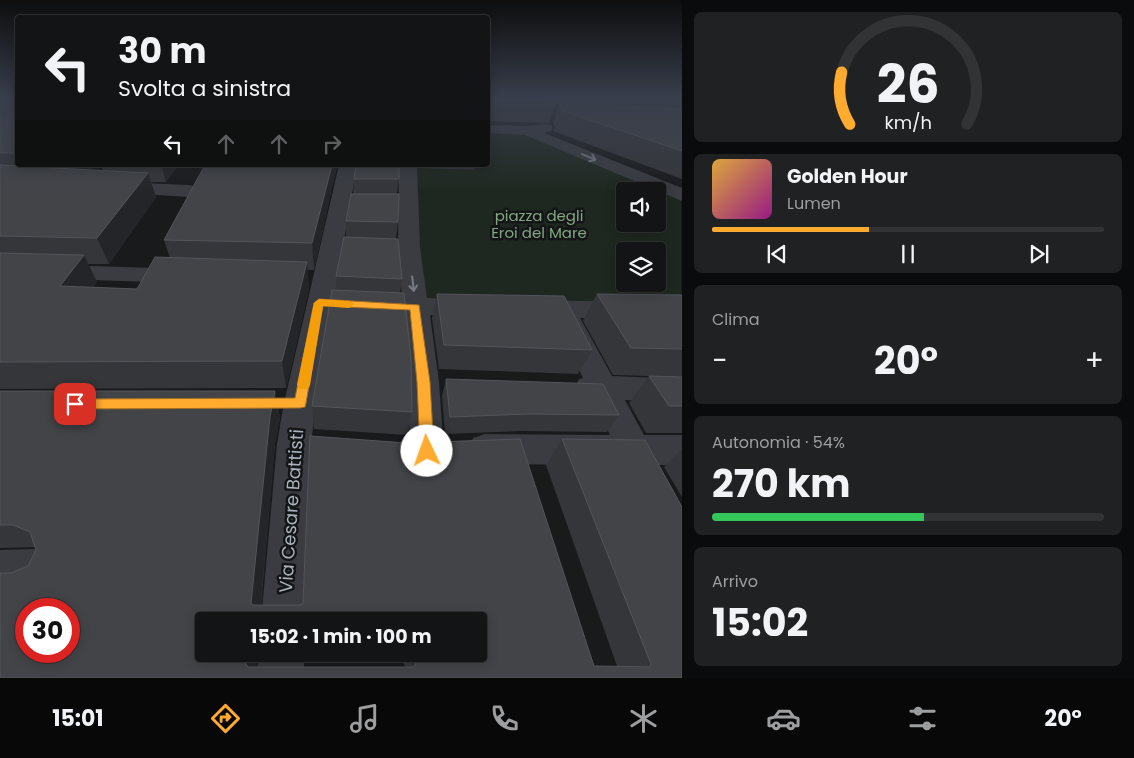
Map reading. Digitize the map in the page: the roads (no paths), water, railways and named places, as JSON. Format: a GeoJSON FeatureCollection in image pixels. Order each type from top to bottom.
{"type":"FeatureCollection","features":[{"type":"Feature","properties":{"kind":"street"},"geometry":{"type":"LineString","coordinates":[[490,130],[527,131],[538,129]]}},
{"type":"Feature","properties":{"kind":"street"},"geometry":{"type":"LineString","coordinates":[[527,131],[682,195]]}},
{"type":"Feature","properties":{"kind":"street","name":"Via Cesare Battisti"},"geometry":{"type":"LineString","coordinates":[[284,612],[309,445],[286,403],[316,287],[341,246],[350,202],[354,167]]}},
{"type":"Feature","properties":{"kind":"street"},"geometry":{"type":"LineString","coordinates":[[403,167],[400,202],[400,248],[415,307],[438,382],[414,451],[527,466],[634,449],[682,450]]}},
{"type":"Feature","properties":{"kind":"street"},"geometry":{"type":"LineString","coordinates":[[100,187],[189,191]]}},
{"type":"Feature","properties":{"kind":"street"},"geometry":{"type":"LineString","coordinates":[[0,270],[206,276]]}},
{"type":"Feature","properties":{"kind":"street"},"geometry":{"type":"LineString","coordinates":[[316,287],[415,307],[682,312]]}},
{"type":"Feature","properties":{"kind":"street"},"geometry":{"type":"LineString","coordinates":[[562,309],[655,491]]}},
{"type":"Feature","properties":{"kind":"street"},"geometry":{"type":"LineString","coordinates":[[566,386],[682,391]]}},
{"type":"Feature","properties":{"kind":"street"},"geometry":{"type":"LineString","coordinates":[[0,571],[39,570]]}},
{"type":"Feature","properties":{"kind":"park label","name":"piazza degli Eroi del Mare"},"geometry":{"type":"Point","coordinates":[539,224]}}]}
